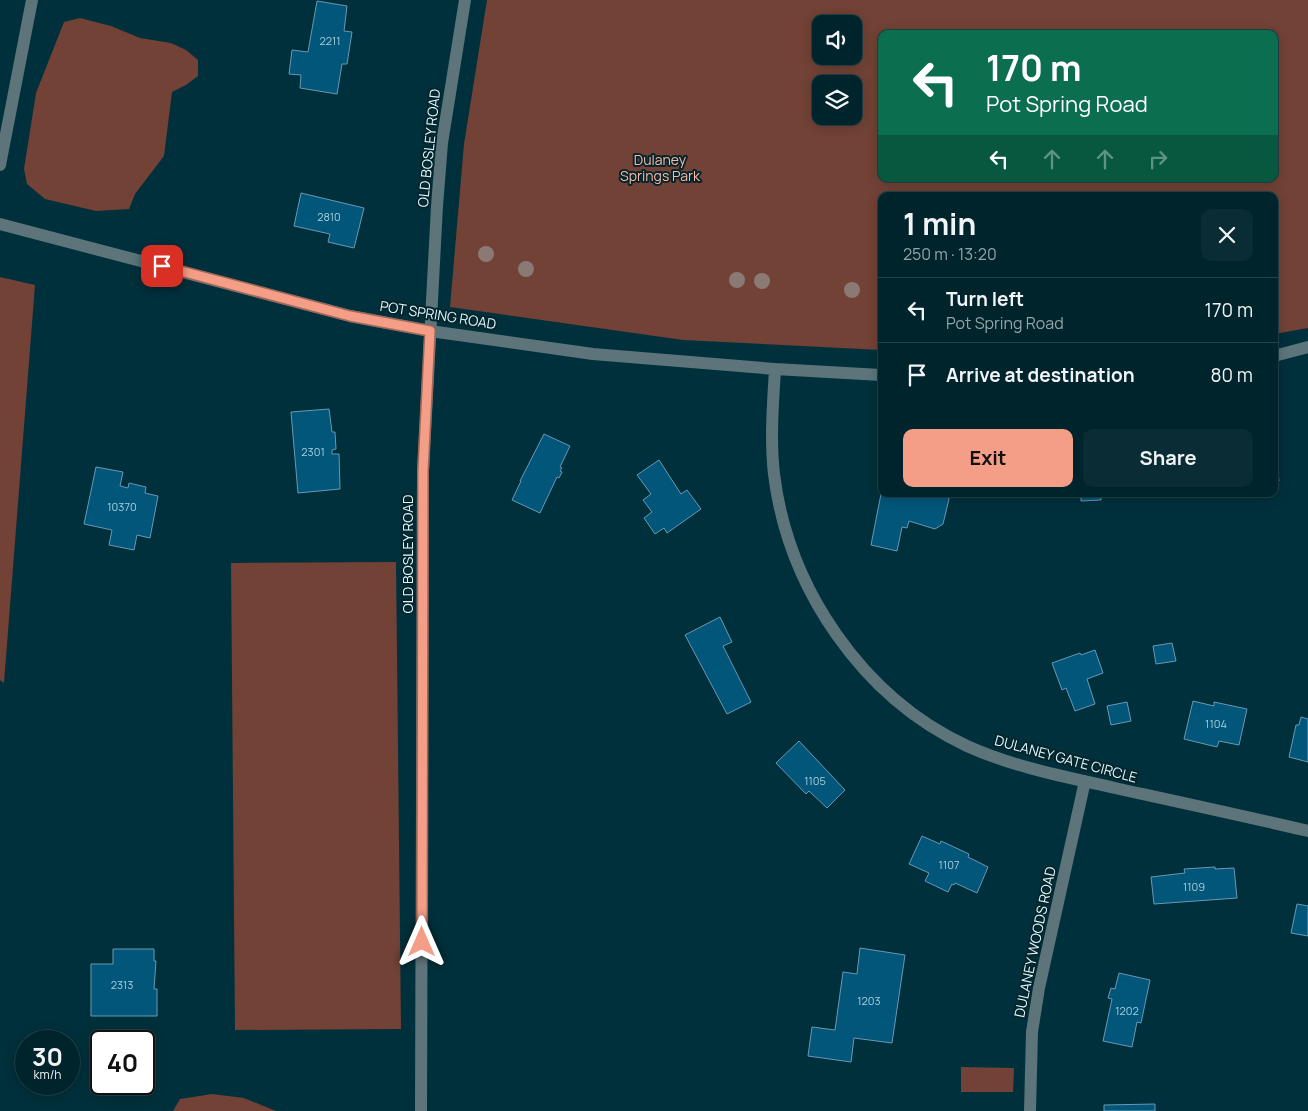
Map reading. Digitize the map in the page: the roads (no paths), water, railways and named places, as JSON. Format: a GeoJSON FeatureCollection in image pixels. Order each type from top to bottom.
{"type":"FeatureCollection","features":[{"type":"Feature","properties":{"kind":"street"},"geometry":{"type":"LineString","coordinates":[[0,165],[32,0]]}},
{"type":"Feature","properties":{"kind":"street","name":"OLD BOSLEY ROAD"},"geometry":{"type":"LineString","coordinates":[[421,1111],[423,471],[442,143],[465,0]]}},
{"type":"Feature","properties":{"kind":"street","name":"POT SPRING ROAD"},"geometry":{"type":"LineString","coordinates":[[0,224],[350,316],[430,331],[593,354],[775,369],[878,375]]}},
{"type":"Feature","properties":{"kind":"street"},"geometry":{"type":"LineString","coordinates":[[1278,355],[1308,347]]}},
{"type":"Feature","properties":{"kind":"street","name":"DULANEY GATE CIRCLE"},"geometry":{"type":"LineString","coordinates":[[775,369],[771,433],[774,474],[782,517],[798,566],[819,608],[842,642],[871,676],[900,704],[930,726],[967,746],[1003,760],[1085,781],[1308,831]]}},
{"type":"Feature","properties":{"kind":"street","name":"DULANEY WOODS ROAD"},"geometry":{"type":"LineString","coordinates":[[1030,1111],[1032,1032],[1039,988],[1085,781]]}},
{"type":"Feature","properties":{"kind":"park label","name":"Dulaney Springs Park"},"geometry":{"type":"Point","coordinates":[660,168]}}]}
